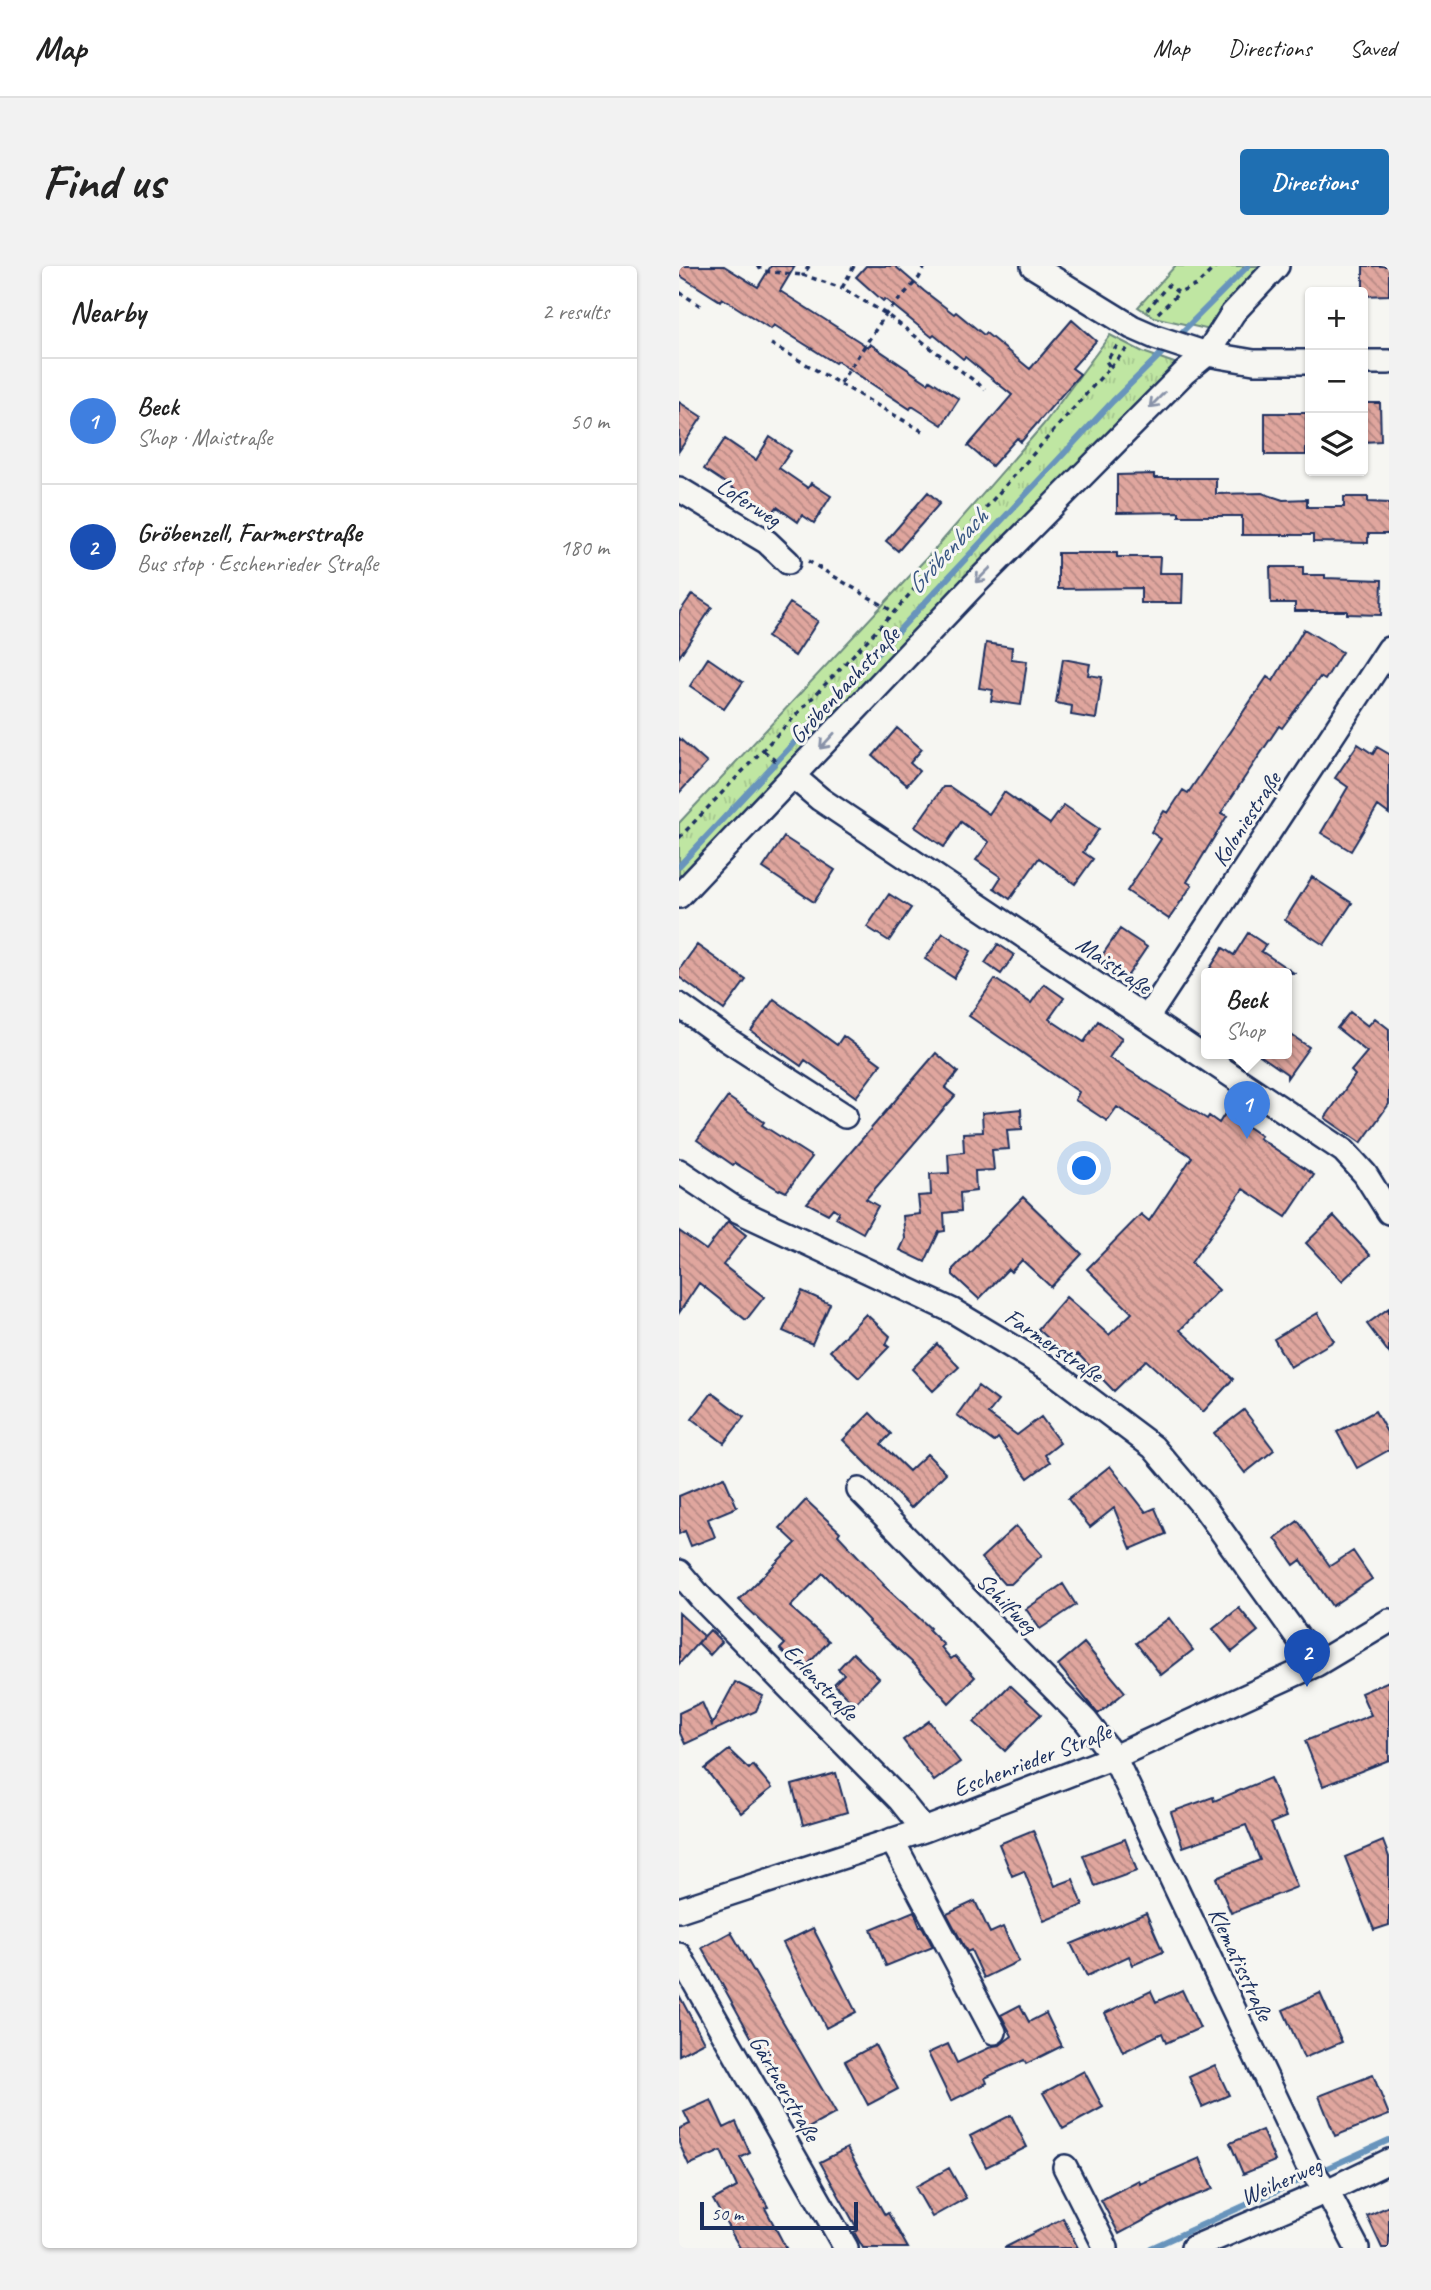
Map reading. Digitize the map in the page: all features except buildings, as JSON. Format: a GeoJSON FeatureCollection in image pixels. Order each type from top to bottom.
{"type":"FeatureCollection","features":[{"type":"Feature","properties":{"kind":"street"},"geometry":{"type":"LineString","coordinates":[[1033,266],[1130,337],[1155,337],[1207,354],[1254,362],[1305,362]]}},
{"type":"Feature","properties":{"kind":"street","name":"Gröbenbachstraße"},"geometry":{"type":"LineString","coordinates":[[679,896],[972,587],[1184,373],[1207,354],[1233,313],[1277,266]]}},
{"type":"Feature","properties":{"kind":"street"},"geometry":{"type":"LineString","coordinates":[[1368,362],[1389,362]]}},
{"type":"Feature","properties":{"kind":"street","name":"Loferweg"},"geometry":{"type":"LineString","coordinates":[[679,489],[767,542],[789,562]]}},
{"type":"Feature","properties":{"kind":"street","name":"Koloniestraße"},"geometry":{"type":"LineString","coordinates":[[1147,1018],[1389,649]]}},
{"type":"Feature","properties":{"kind":"street","name":"Maistraße"},"geometry":{"type":"LineString","coordinates":[[794,776],[820,799],[1201,1054]]}},
{"type":"Feature","properties":{"kind":"street"},"geometry":{"type":"LineString","coordinates":[[679,1005],[726,1039],[845,1116]]}},
{"type":"Feature","properties":{"kind":"street","name":"Maistraße"},"geometry":{"type":"LineString","coordinates":[[1208,1059],[1344,1151],[1365,1174],[1389,1212]]}},
{"type":"Feature","properties":{"kind":"street","name":"Farmerstraße"},"geometry":{"type":"LineString","coordinates":[[679,1171],[737,1210],[953,1311],[1048,1368],[1153,1447],[1204,1507],[1317,1664]]}},
{"type":"Feature","properties":{"kind":"street","name":"Schilfweg"},"geometry":{"type":"LineString","coordinates":[[859,1490],[1086,1721],[1114,1757]]}},
{"type":"Feature","properties":{"kind":"street","name":"Erlenstraße"},"geometry":{"type":"LineString","coordinates":[[679,1572],[702,1599],[900,1800],[924,1830]]}},
{"type":"Feature","properties":{"kind":"street","name":"Eschenrieder Straße"},"geometry":{"type":"LineString","coordinates":[[679,1910],[924,1830],[1114,1757],[1317,1664],[1389,1621]]}},
{"type":"Feature","properties":{"kind":"street","name":"Klematisstraße"},"geometry":{"type":"LineString","coordinates":[[1114,1757],[1319,2180],[1357,2248]]}},
{"type":"Feature","properties":{"kind":"street"},"geometry":{"type":"LineString","coordinates":[[892,1840],[994,2032]]}},
{"type":"Feature","properties":{"kind":"street","name":"Gärtnerstraße"},"geometry":{"type":"LineString","coordinates":[[679,1955],[846,2248]]}},
{"type":"Feature","properties":{"kind":"street","name":"Weiherweg"},"geometry":{"type":"LineString","coordinates":[[1193,2248],[1319,2180],[1389,2161]]}},
{"type":"Feature","properties":{"kind":"street"},"geometry":{"type":"LineString","coordinates":[[1065,2167],[1106,2248]]}},
{"type":"Feature","properties":{"kind":"path"},"geometry":{"type":"LineString","coordinates":[[757,266],[762,271],[803,275],[842,288],[886,314],[985,389]]}},
{"type":"Feature","properties":{"kind":"path"},"geometry":{"type":"LineString","coordinates":[[803,275],[809,266]]}},
{"type":"Feature","properties":{"kind":"path"},"geometry":{"type":"LineString","coordinates":[[842,288],[854,266]]}},
{"type":"Feature","properties":{"kind":"path"},"geometry":{"type":"LineString","coordinates":[[840,383],[886,314],[919,278],[925,266]]}},
{"type":"Feature","properties":{"kind":"path"},"geometry":{"type":"LineString","coordinates":[[1158,313],[1179,293],[1197,285],[1216,266]]}},
{"type":"Feature","properties":{"kind":"path"},"geometry":{"type":"LineString","coordinates":[[679,838],[894,612],[1110,367],[1168,285],[1179,293]]}},
{"type":"Feature","properties":{"kind":"path"},"geometry":{"type":"LineString","coordinates":[[679,292],[704,308]]}},
{"type":"Feature","properties":{"kind":"path"},"geometry":{"type":"LineString","coordinates":[[1110,367],[1106,361],[1130,337]]}},
{"type":"Feature","properties":{"kind":"path"},"geometry":{"type":"LineString","coordinates":[[771,344],[922,431]]}},
{"type":"Feature","properties":{"kind":"path"},"geometry":{"type":"LineString","coordinates":[[789,562],[811,561],[894,612]]}},
{"type":"Feature","properties":{"kind":"green space"},"geometry":{"type":"Polygon","coordinates":[[[1175,266],[1269,266],[1210,330],[1154,317],[1138,307],[1175,266]]]}},
{"type":"Feature","properties":{"kind":"green space"},"geometry":{"type":"Polygon","coordinates":[[[1110,335],[1143,352],[1180,365],[679,885],[679,823],[934,550],[1043,425],[1110,335]]]}},
{"type":"Feature","properties":{"kind":"waterway","name":"Gröbenbach"},"geometry":{"type":"LineString","coordinates":[[1175,339],[1248,266]]}},
{"type":"Feature","properties":{"kind":"waterway","name":"Gröbenbach"},"geometry":{"type":"LineString","coordinates":[[679,866],[1113,401],[1168,347]]}},
{"type":"Feature","properties":{"kind":"waterway"},"geometry":{"type":"LineString","coordinates":[[1151,2248],[1389,2140]]}},
{"type":"Feature","properties":{"kind":"place","name":"Beck"},"geometry":{"type":"Point","coordinates":[1247,1139]}},
{"type":"Feature","properties":{"kind":"place","name":"Gröbenzell, Farmerstraße"},"geometry":{"type":"Point","coordinates":[1307,1687]}}]}
